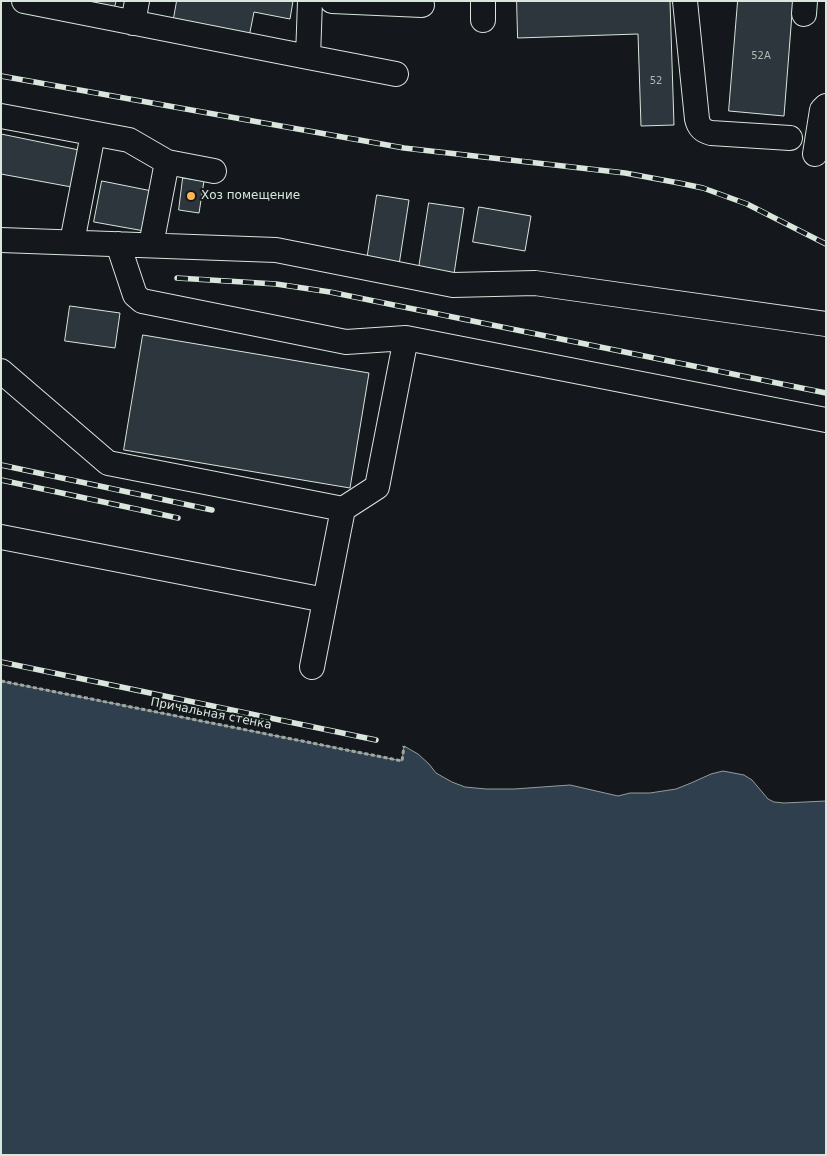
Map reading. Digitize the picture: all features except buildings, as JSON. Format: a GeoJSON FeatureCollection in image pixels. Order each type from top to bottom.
{"type":"FeatureCollection","features":[{"type":"Feature","properties":{"kind":"lane"},"geometry":{"type":"LineString","coordinates":[[24,1],[135,12],[308,57],[396,74]]}},
{"type":"Feature","properties":{"kind":"lane"},"geometry":{"type":"LineString","coordinates":[[308,57],[310,1]]}},
{"type":"Feature","properties":{"kind":"lane"},"geometry":{"type":"LineString","coordinates":[[332,1],[422,5]]}},
{"type":"Feature","properties":{"kind":"lane"},"geometry":{"type":"LineString","coordinates":[[686,1],[699,126],[703,131],[711,133],[790,138]]}},
{"type":"Feature","properties":{"kind":"lane"},"geometry":{"type":"LineString","coordinates":[[815,154],[822,110],[826,106]]}},
{"type":"Feature","properties":{"kind":"lane"},"geometry":{"type":"LineString","coordinates":[[1,116],[129,140],[167,162],[214,171]]}},
{"type":"Feature","properties":{"kind":"lane"},"geometry":{"type":"LineString","coordinates":[[72,242],[93,134]]}},
{"type":"Feature","properties":{"kind":"lane"},"geometry":{"type":"LineString","coordinates":[[151,245],[167,162]]}},
{"type":"Feature","properties":{"kind":"lane"},"geometry":{"type":"LineString","coordinates":[[1,240],[276,250],[453,285],[535,283],[826,324]]}},
{"type":"Feature","properties":{"kind":"lane"},"geometry":{"type":"LineString","coordinates":[[118,244],[135,295],[142,301],[346,342],[406,338],[826,420]]}},
{"type":"Feature","properties":{"kind":"lane"},"geometry":{"type":"LineString","coordinates":[[1,371],[108,463],[343,509],[376,487],[406,338]]}},
{"type":"Feature","properties":{"kind":"lane"},"geometry":{"type":"LineString","coordinates":[[312,668],[343,509]]}},
{"type":"Feature","properties":{"kind":"lane"},"geometry":{"type":"LineString","coordinates":[[1,537],[325,600]]}},
{"type":"Feature","properties":{"kind":"path","name":"Причальная стенка"},"geometry":{"type":"LineString","coordinates":[[1,681],[402,761],[404,746]]}},
{"type":"Feature","properties":{"kind":"water"},"geometry":{"type":"Polygon","coordinates":[[[1,681],[402,761],[404,746],[418,754],[436,773],[465,787],[514,789],[570,785],[618,796],[630,793],[650,793],[676,789],[723,771],[744,775],[752,780],[768,799],[774,802],[826,801],[826,1155],[1,1155],[1,681]]]}},
{"type":"Feature","properties":{"kind":"railway"},"geometry":{"type":"LineString","coordinates":[[1,76],[404,148],[625,173],[679,183],[703,188],[747,204],[826,244]]}},
{"type":"Feature","properties":{"kind":"railway"},"geometry":{"type":"LineString","coordinates":[[177,278],[276,284],[330,292],[826,393]]}},
{"type":"Feature","properties":{"kind":"railway"},"geometry":{"type":"LineString","coordinates":[[1,465],[212,510]]}},
{"type":"Feature","properties":{"kind":"railway"},"geometry":{"type":"LineString","coordinates":[[1,480],[178,518]]}},
{"type":"Feature","properties":{"kind":"railway"},"geometry":{"type":"LineString","coordinates":[[1,662],[376,740]]}},
{"type":"Feature","properties":{"kind":"place","name":"Хоз помещение"},"geometry":{"type":"Point","coordinates":[191,196]}}]}
